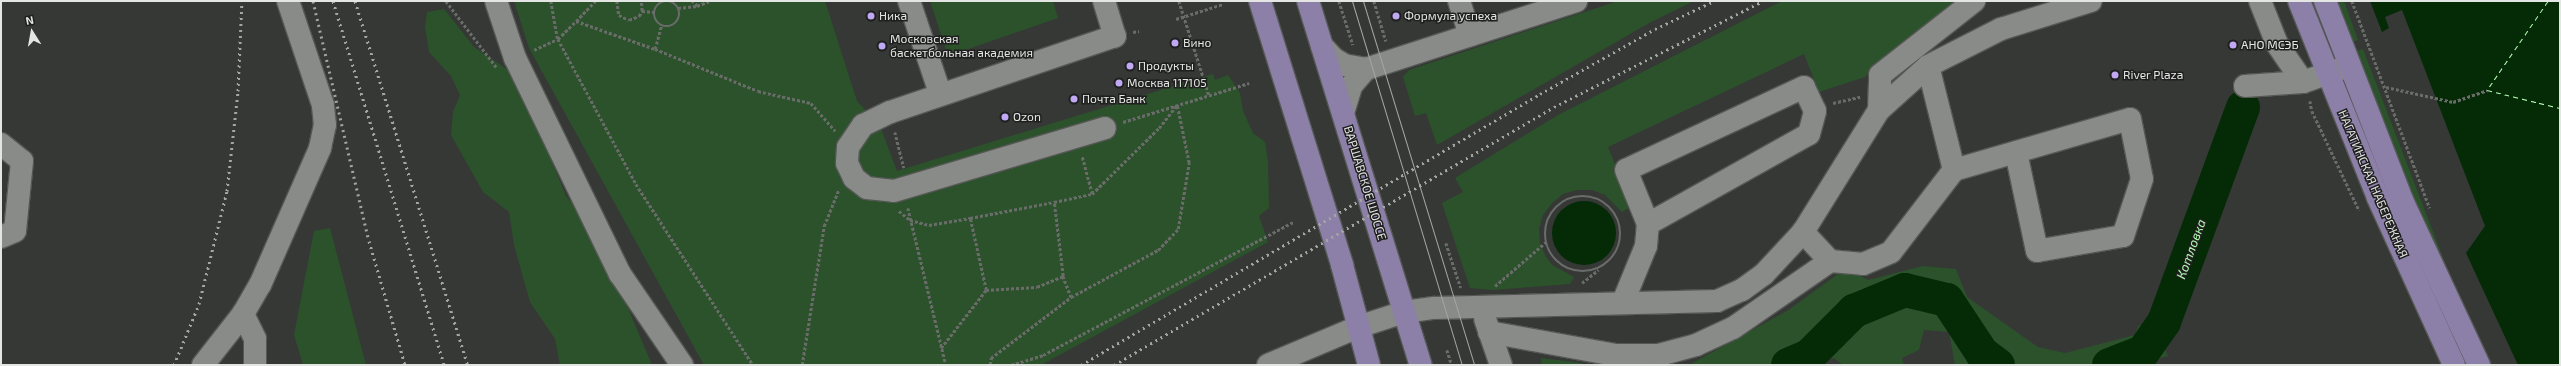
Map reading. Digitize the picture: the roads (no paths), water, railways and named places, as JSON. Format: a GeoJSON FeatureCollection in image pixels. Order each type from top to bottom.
{"type":"FeatureCollection","features":[{"type":"Feature","properties":{"kind":"main road"},"geometry":{"type":"LineString","coordinates":[[1260,1],[1342,265],[1369,365]]}},
{"type":"Feature","properties":{"kind":"main road","name":"ВАРШАВСКОЕ ШОССЕ"},"geometry":{"type":"LineString","coordinates":[[1308,1],[1421,365]]}},
{"type":"Feature","properties":{"kind":"main road","name":"НАГАТИНСКАЯ НАБЕРЕЖНАЯ"},"geometry":{"type":"LineString","coordinates":[[2299,1],[2327,75],[2378,198],[2454,365]]}},
{"type":"Feature","properties":{"kind":"main road","name":"НАГАТИНСКАЯ НАБЕРЕЖНАЯ"},"geometry":{"type":"LineString","coordinates":[[2325,1],[2403,202],[2479,365]]}},
{"type":"Feature","properties":{"kind":"street"},"geometry":{"type":"LineString","coordinates":[[203,364],[243,314],[264,278],[320,148],[325,125],[323,105],[288,1]]}},
{"type":"Feature","properties":{"kind":"street"},"geometry":{"type":"LineString","coordinates":[[496,1],[515,58],[620,274],[682,365]]}},
{"type":"Feature","properties":{"kind":"street"},"geometry":{"type":"LineString","coordinates":[[909,1],[940,93]]}},
{"type":"Feature","properties":{"kind":"street"},"geometry":{"type":"LineString","coordinates":[[1104,1],[1115,36],[940,93],[890,112],[862,125],[848,147],[847,164],[854,178],[867,188],[896,190],[1105,128]]}},
{"type":"Feature","properties":{"kind":"street"},"geometry":{"type":"LineString","coordinates":[[1460,1],[1470,35]]}},
{"type":"Feature","properties":{"kind":"street"},"geometry":{"type":"LineString","coordinates":[[1322,46],[1333,58],[1344,65],[1363,69],[1576,1]]}},
{"type":"Feature","properties":{"kind":"street"},"geometry":{"type":"LineString","coordinates":[[1879,102],[1880,75],[1974,1]]}},
{"type":"Feature","properties":{"kind":"street"},"geometry":{"type":"LineString","coordinates":[[1268,365],[1358,327],[1404,312],[1487,296],[1623,302],[1717,301],[1742,290],[1764,274],[1803,232],[1879,102],[1928,66],[2001,29],[2091,1]]}},
{"type":"Feature","properties":{"kind":"street"},"geometry":{"type":"LineString","coordinates":[[2260,1],[2277,44],[2302,82]]}},
{"type":"Feature","properties":{"kind":"street"},"geometry":{"type":"LineString","coordinates":[[1928,66],[1954,170]]}},
{"type":"Feature","properties":{"kind":"street"},"geometry":{"type":"LineString","coordinates":[[2245,86],[2302,82],[2327,75],[2349,66]]}},
{"type":"Feature","properties":{"kind":"street"},"geometry":{"type":"LineString","coordinates":[[1343,113],[1351,86],[1363,69]]}},
{"type":"Feature","properties":{"kind":"street"},"geometry":{"type":"LineString","coordinates":[[1623,302],[1646,246],[1648,224],[1626,170],[1804,87],[1815,111],[1809,134],[1648,224]]}},
{"type":"Feature","properties":{"kind":"street"},"geometry":{"type":"LineString","coordinates":[[1490,332],[1616,355],[1659,355],[1696,345],[1732,328],[1830,261],[1863,264],[1891,252],[1954,170],[2016,152],[2130,119],[2142,179],[2123,236],[2038,251],[2016,152]]}},
{"type":"Feature","properties":{"kind":"street"},"geometry":{"type":"LineString","coordinates":[[1,144],[22,161],[15,232],[1,237]]}},
{"type":"Feature","properties":{"kind":"street"},"geometry":{"type":"LineString","coordinates":[[1803,232],[1830,261]]}},
{"type":"Feature","properties":{"kind":"street"},"geometry":{"type":"LineString","coordinates":[[1487,296],[1490,332],[1500,365]]}},
{"type":"Feature","properties":{"kind":"street"},"geometry":{"type":"LineString","coordinates":[[243,314],[255,339],[255,365]]}},
{"type":"Feature","properties":{"kind":"waterway","name":"Котловка"},"geometry":{"type":"LineString","coordinates":[[2109,365],[2143,352],[2164,322],[2243,107]]}},
{"type":"Feature","properties":{"kind":"waterway","name":"Котловка"},"geometry":{"type":"LineString","coordinates":[[1788,365],[1809,356],[1854,311],[1905,290],[1947,300],[1982,353],[1998,365]]}},
{"type":"Feature","properties":{"kind":"tram line"},"geometry":{"type":"LineString","coordinates":[[1352,1],[1462,365]]}},
{"type":"Feature","properties":{"kind":"tram line"},"geometry":{"type":"LineString","coordinates":[[1363,1],[1474,365]]}},
{"type":"Feature","properties":{"kind":"railway"},"geometry":{"type":"LineString","coordinates":[[174,365],[199,304],[227,191],[238,91],[242,1]]}},
{"type":"Feature","properties":{"kind":"railway"},"geometry":{"type":"LineString","coordinates":[[313,1],[369,241],[405,365]]}},
{"type":"Feature","properties":{"kind":"railway"},"geometry":{"type":"LineString","coordinates":[[333,1],[444,365]]}},
{"type":"Feature","properties":{"kind":"railway"},"geometry":{"type":"LineString","coordinates":[[355,1],[468,365]]}},
{"type":"Feature","properties":{"kind":"railway"},"geometry":{"type":"LineString","coordinates":[[1081,365],[1540,94],[1655,29],[1714,1]]}},
{"type":"Feature","properties":{"kind":"railway"},"geometry":{"type":"LineString","coordinates":[[1114,365],[1554,107],[1763,1]]}},
{"type":"Feature","properties":{"kind":"place","name":"Ника"},"geometry":{"type":"Point","coordinates":[871,16]}},
{"type":"Feature","properties":{"kind":"place","name":"Формула успеха"},"geometry":{"type":"Point","coordinates":[1396,16]}},
{"type":"Feature","properties":{"kind":"place","name":"Вино"},"geometry":{"type":"Point","coordinates":[1175,43]}},
{"type":"Feature","properties":{"kind":"place","name":"АНО МСЭБ"},"geometry":{"type":"Point","coordinates":[2233,45]}},
{"type":"Feature","properties":{"kind":"place","name":"Московская баскетбольная академия"},"geometry":{"type":"Point","coordinates":[882,46]}},
{"type":"Feature","properties":{"kind":"place","name":"Продукты"},"geometry":{"type":"Point","coordinates":[1130,66]}},
{"type":"Feature","properties":{"kind":"place","name":"River Plaza"},"geometry":{"type":"Point","coordinates":[2115,75]}},
{"type":"Feature","properties":{"kind":"place","name":"Москва 117105"},"geometry":{"type":"Point","coordinates":[1119,83]}},
{"type":"Feature","properties":{"kind":"place","name":"Почта Банк"},"geometry":{"type":"Point","coordinates":[1074,99]}},
{"type":"Feature","properties":{"kind":"place","name":"Ozon"},"geometry":{"type":"Point","coordinates":[1005,117]}}]}
